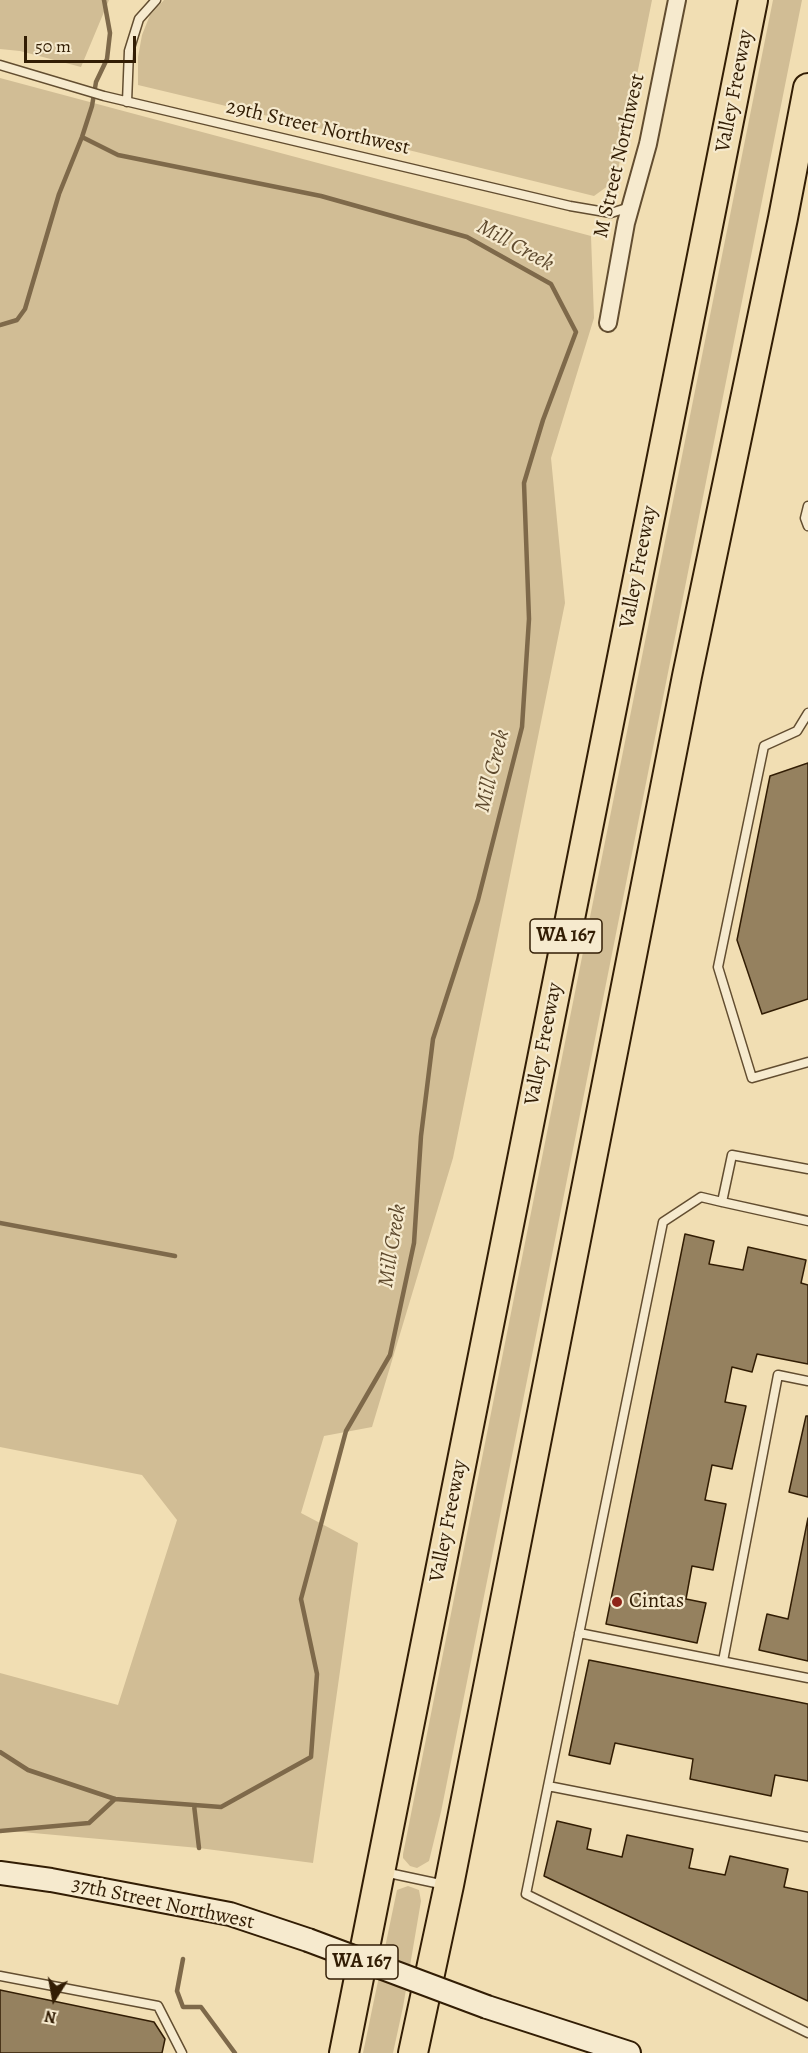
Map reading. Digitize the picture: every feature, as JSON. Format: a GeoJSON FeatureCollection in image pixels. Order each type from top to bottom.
{"type":"FeatureCollection","features":[{"type":"Feature","properties":{"kind":"highway","name":"Valley Freeway"},"geometry":{"type":"LineString","coordinates":[[344,2053],[753,0]]}},
{"type":"Feature","properties":{"kind":"highway","name":"WA 167"},"geometry":{"type":"LineString","coordinates":[[413,2053],[449,1886],[687,676],[808,88]]}},
{"type":"Feature","properties":{"kind":"main road","name":"37th Street Northwest"},"geometry":{"type":"LineString","coordinates":[[0,1873],[73,1883],[230,1914],[308,1940],[488,2007],[629,2053]]}},
{"type":"Feature","properties":{"kind":"street","name":"M Street Northwest"},"geometry":{"type":"LineString","coordinates":[[608,323],[630,207],[648,144],[677,0]]}},
{"type":"Feature","properties":{"kind":"lane"},"geometry":{"type":"LineString","coordinates":[[127,102],[129,51],[139,19],[156,0]]}},
{"type":"Feature","properties":{"kind":"lane","name":"29th Street Northwest"},"geometry":{"type":"LineString","coordinates":[[0,65],[127,102],[570,206],[611,213],[630,207]]}},
{"type":"Feature","properties":{"kind":"lane"},"geometry":{"type":"LineString","coordinates":[[808,506],[805,518],[808,526]]}},
{"type":"Feature","properties":{"kind":"lane"},"geometry":{"type":"LineString","coordinates":[[808,714],[797,731],[764,746],[718,967],[752,1078],[808,1062]]}},
{"type":"Feature","properties":{"kind":"lane"},"geometry":{"type":"LineString","coordinates":[[722,1202],[732,1155],[808,1169]]}},
{"type":"Feature","properties":{"kind":"lane"},"geometry":{"type":"LineString","coordinates":[[808,1221],[701,1197],[663,1222],[526,1894],[808,2033]]}},
{"type":"Feature","properties":{"kind":"lane"},"geometry":{"type":"LineString","coordinates":[[723,1661],[778,1375],[808,1381]]}},
{"type":"Feature","properties":{"kind":"lane"},"geometry":{"type":"LineString","coordinates":[[579,1633],[808,1678]]}},
{"type":"Feature","properties":{"kind":"lane"},"geometry":{"type":"LineString","coordinates":[[548,1786],[808,1837]]}},
{"type":"Feature","properties":{"kind":"lane"},"geometry":{"type":"LineString","coordinates":[[380,1872],[449,1886]]}},
{"type":"Feature","properties":{"kind":"lane"},"geometry":{"type":"LineString","coordinates":[[0,1976],[158,2006],[182,2053]]}},
{"type":"Feature","properties":{"kind":"shaded area"},"geometry":{"type":"Polygon","coordinates":[[[0,0],[109,0],[81,67],[20,51],[0,49],[0,0]]]}},
{"type":"Feature","properties":{"kind":"shaded area"},"geometry":{"type":"Polygon","coordinates":[[[164,0],[652,0],[616,180],[594,196],[138,85],[138,57],[142,35],[150,15],[164,0]]]}},
{"type":"Feature","properties":{"kind":"shaded area"},"geometry":{"type":"Polygon","coordinates":[[[773,0],[802,0],[441,1812],[429,1861],[417,1868],[410,1866],[403,1858],[403,1854],[773,0]]]}},
{"type":"Feature","properties":{"kind":"shaded area"},"geometry":{"type":"Polygon","coordinates":[[[0,78],[591,236],[594,318],[551,458],[565,603],[453,1158],[372,1427],[324,1436],[301,1513],[358,1543],[313,1863],[199,1848],[0,1830],[0,1673],[118,1705],[177,1520],[142,1475],[0,1447],[0,78]]]}},
{"type":"Feature","properties":{"kind":"shaded area"},"geometry":{"type":"Polygon","coordinates":[[[408,1886],[419,1890],[421,1901],[393,2053],[363,2053],[397,1890],[408,1886]]]}},
{"type":"Feature","properties":{"kind":"building"},"geometry":{"type":"Polygon","coordinates":[[[808,763],[808,999],[762,1014],[737,940],[770,776],[808,763]]]}},
{"type":"Feature","properties":{"kind":"building"},"geometry":{"type":"Polygon","coordinates":[[[685,1234],[714,1241],[709,1264],[743,1270],[748,1247],[806,1260],[801,1283],[808,1285],[808,1364],[757,1354],[752,1372],[732,1367],[725,1402],[746,1406],[732,1469],[712,1465],[705,1500],[726,1504],[713,1570],[692,1566],[686,1599],[706,1603],[697,1643],[606,1624],[685,1234]]]}},
{"type":"Feature","properties":{"kind":"building"},"geometry":{"type":"Polygon","coordinates":[[[806,1416],[808,1416],[808,1497],[789,1492],[806,1416]]]}},
{"type":"Feature","properties":{"kind":"building"},"geometry":{"type":"Polygon","coordinates":[[[808,1518],[808,1661],[759,1650],[767,1614],[788,1619],[808,1518]]]}},
{"type":"Feature","properties":{"kind":"building"},"geometry":{"type":"Polygon","coordinates":[[[589,1660],[808,1704],[808,1781],[775,1775],[771,1796],[690,1779],[693,1759],[615,1743],[610,1764],[569,1755],[589,1660]]]}},
{"type":"Feature","properties":{"kind":"building"},"geometry":{"type":"Polygon","coordinates":[[[557,1821],[591,1829],[587,1849],[622,1857],[627,1835],[693,1849],[689,1868],[725,1875],[730,1856],[788,1869],[784,1887],[808,1892],[808,2001],[544,1876],[557,1821]]]}},
{"type":"Feature","properties":{"kind":"building"},"geometry":{"type":"Polygon","coordinates":[[[0,1990],[154,2022],[165,2039],[162,2053],[0,2053],[0,1990]]]}},
{"type":"Feature","properties":{"kind":"waterway"},"geometry":{"type":"LineString","coordinates":[[0,325],[17,320],[25,309],[59,194],[92,106],[96,82],[107,59],[110,33],[104,0]]}},
{"type":"Feature","properties":{"kind":"waterway","name":"Mill Creek"},"geometry":{"type":"LineString","coordinates":[[0,1752],[28,1770],[115,1799],[221,1807],[311,1757],[317,1674],[301,1599],[346,1431],[390,1355],[414,1243],[421,1136],[433,1039],[478,900],[522,727],[529,619],[524,483],[543,420],[576,332],[551,284],[467,237],[321,196],[118,155],[82,137]]}},
{"type":"Feature","properties":{"kind":"waterway"},"geometry":{"type":"LineString","coordinates":[[0,1223],[175,1256]]}},
{"type":"Feature","properties":{"kind":"waterway"},"geometry":{"type":"LineString","coordinates":[[0,1831],[89,1823],[115,1799]]}},
{"type":"Feature","properties":{"kind":"waterway"},"geometry":{"type":"LineString","coordinates":[[194,1805],[199,1848]]}},
{"type":"Feature","properties":{"kind":"waterway","name":"Mill Creek"},"geometry":{"type":"LineString","coordinates":[[183,1959],[177,1991],[183,2007],[201,2007],[235,2053]]}},
{"type":"Feature","properties":{"kind":"place","name":"Cintas"},"geometry":{"type":"Point","coordinates":[617,1602]}}]}
